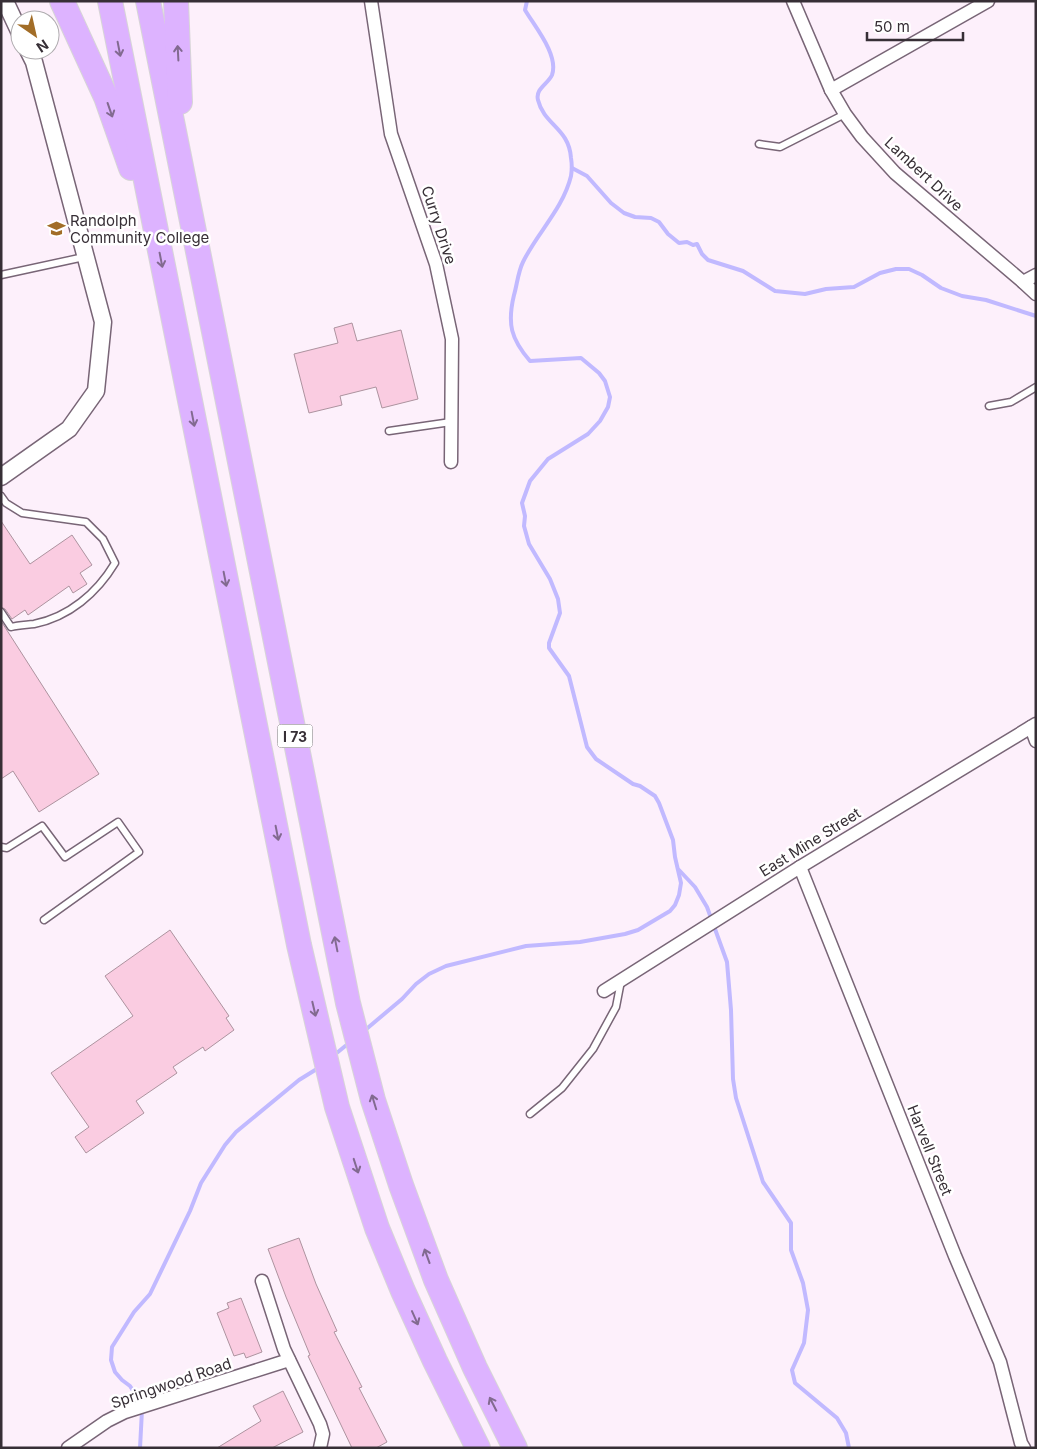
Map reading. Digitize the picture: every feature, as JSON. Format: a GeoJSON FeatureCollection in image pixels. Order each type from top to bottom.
{"type":"FeatureCollection","features":[{"type":"Feature","properties":{"kind":"highway"},"geometry":{"type":"LineString","coordinates":[[62,1],[106,97],[127,159],[152,217]]}},
{"type":"Feature","properties":{"kind":"highway","name":"I 73"},"geometry":{"type":"LineString","coordinates":[[110,1],[299,945],[337,1107],[374,1219],[403,1291],[478,1448]]}},
{"type":"Feature","properties":{"kind":"highway","name":"I 73"},"geometry":{"type":"LineString","coordinates":[[148,1],[346,993],[373,1100],[401,1185],[436,1280],[475,1368],[514,1448]]}},
{"type":"Feature","properties":{"kind":"highway"},"geometry":{"type":"LineString","coordinates":[[176,1],[182,172]]}},
{"type":"Feature","properties":{"kind":"street","name":"Curry Drive"},"geometry":{"type":"LineString","coordinates":[[371,1],[391,134],[436,264],[452,339],[451,462]]}},
{"type":"Feature","properties":{"kind":"street","name":"Lambert Drive"},"geometry":{"type":"LineString","coordinates":[[793,1],[831,90],[845,114],[862,137],[895,173],[1036,294]]}},
{"type":"Feature","properties":{"kind":"street"},"geometry":{"type":"LineString","coordinates":[[831,90],[988,1]]}},
{"type":"Feature","properties":{"kind":"street"},"geometry":{"type":"LineString","coordinates":[[1,477],[70,429],[96,391],[103,322],[33,60]]}},
{"type":"Feature","properties":{"kind":"street"},"geometry":{"type":"LineString","coordinates":[[1023,282],[1036,275]]}},
{"type":"Feature","properties":{"kind":"street"},"geometry":{"type":"LineString","coordinates":[[1033,726],[1036,740]]}},
{"type":"Feature","properties":{"kind":"street","name":"East Mine Street"},"geometry":{"type":"LineString","coordinates":[[604,991],[800,867],[1033,726]]}},
{"type":"Feature","properties":{"kind":"street","name":"Harvell Street"},"geometry":{"type":"LineString","coordinates":[[800,867],[955,1256],[1000,1362],[1020,1443],[1024,1448]]}},
{"type":"Feature","properties":{"kind":"street"},"geometry":{"type":"LineString","coordinates":[[262,1281],[284,1349],[320,1424],[323,1434],[320,1448]]}},
{"type":"Feature","properties":{"kind":"street","name":"Springwood Road"},"geometry":{"type":"LineString","coordinates":[[68,1448],[125,1412],[290,1360]]}},
{"type":"Feature","properties":{"kind":"lane"},"geometry":{"type":"LineString","coordinates":[[759,144],[780,147],[845,114]]}},
{"type":"Feature","properties":{"kind":"lane"},"geometry":{"type":"LineString","coordinates":[[1,275],[86,256]]}},
{"type":"Feature","properties":{"kind":"lane"},"geometry":{"type":"LineString","coordinates":[[989,406],[1011,402],[1036,387]]}},
{"type":"Feature","properties":{"kind":"lane"},"geometry":{"type":"LineString","coordinates":[[389,431],[451,422]]}},
{"type":"Feature","properties":{"kind":"lane"},"geometry":{"type":"LineString","coordinates":[[1,496],[6,504],[22,513],[86,522],[103,540],[115,563],[93,593],[66,613],[35,624],[11,627],[1,612]]}},
{"type":"Feature","properties":{"kind":"lane"},"geometry":{"type":"LineString","coordinates":[[1,846],[7,848],[42,826],[65,857],[118,822],[140,852],[44,920]]}},
{"type":"Feature","properties":{"kind":"lane"},"geometry":{"type":"LineString","coordinates":[[530,1114],[562,1088],[593,1049],[616,1007],[621,980]]}},
{"type":"Feature","properties":{"kind":"building"},"geometry":{"type":"Polygon","coordinates":[[[352,323],[357,341],[401,330],[418,399],[382,408],[376,387],[340,396],[342,405],[309,413],[294,354],[338,343],[334,328],[352,323]]]}},
{"type":"Feature","properties":{"kind":"building"},"geometry":{"type":"Polygon","coordinates":[[[1,521],[30,564],[72,535],[92,565],[80,573],[87,584],[73,593],[69,586],[28,615],[25,610],[12,619],[5,609],[1,607],[1,521]]]}},
{"type":"Feature","properties":{"kind":"building"},"geometry":{"type":"Polygon","coordinates":[[[1,621],[99,774],[39,812],[13,771],[1,779],[1,621]]]}},
{"type":"Feature","properties":{"kind":"building"},"geometry":{"type":"Polygon","coordinates":[[[170,930],[229,1016],[226,1018],[234,1030],[205,1051],[203,1047],[173,1067],[177,1073],[136,1101],[144,1113],[86,1153],[75,1137],[89,1127],[51,1073],[133,1016],[105,976],[170,930]]]}},
{"type":"Feature","properties":{"kind":"building"},"geometry":{"type":"Polygon","coordinates":[[[299,1238],[316,1284],[337,1331],[334,1332],[362,1387],[359,1388],[387,1442],[376,1448],[352,1448],[308,1356],[310,1355],[268,1249],[299,1238]]]}},
{"type":"Feature","properties":{"kind":"building"},"geometry":{"type":"Polygon","coordinates":[[[241,1298],[262,1352],[246,1358],[244,1353],[234,1356],[217,1313],[229,1308],[227,1303],[241,1298]]]}},
{"type":"Feature","properties":{"kind":"building"},"geometry":{"type":"Polygon","coordinates":[[[283,1391],[303,1432],[272,1448],[217,1448],[261,1421],[253,1406],[283,1391]]]}},
{"type":"Feature","properties":{"kind":"waterway"},"geometry":{"type":"LineString","coordinates":[[364,1031],[402,999],[416,984],[429,974],[446,966],[526,946],[580,942],[638,930],[670,911],[679,895],[681,883],[673,840],[655,796],[640,786],[633,784],[596,759],[587,747],[569,676],[549,648],[560,613],[558,599],[550,579],[529,544],[524,526],[525,516],[522,503],[530,481],[548,459],[588,434],[600,421],[608,407],[610,397],[605,381],[599,373],[581,358],[530,361],[518,345],[512,331],[512,305],[521,266],[562,199],[572,169],[566,140],[545,115],[538,100],[538,93],[552,75],[553,67],[545,41],[525,10],[527,1]]}},
{"type":"Feature","properties":{"kind":"waterway"},"geometry":{"type":"LineString","coordinates":[[572,168],[587,176],[611,203],[624,213],[635,217],[651,218],[659,222],[668,234],[679,243],[697,244],[702,254],[708,260],[743,271],[775,291],[805,294],[826,289],[854,287],[880,273],[896,269],[909,269],[941,288],[962,296],[986,300],[1036,316]]}},
{"type":"Feature","properties":{"kind":"waterway"},"geometry":{"type":"LineString","coordinates":[[679,870],[695,887],[707,907],[727,962],[731,1010],[733,1079],[736,1098],[763,1182],[791,1223],[791,1250],[803,1283],[808,1310],[804,1343],[792,1370],[795,1383],[837,1418],[846,1433],[849,1448]]}},
{"type":"Feature","properties":{"kind":"waterway"},"geometry":{"type":"LineString","coordinates":[[333,1056],[349,1043]]}},
{"type":"Feature","properties":{"kind":"waterway"},"geometry":{"type":"LineString","coordinates":[[141,1403],[130,1386],[115,1372],[111,1360],[112,1347],[134,1312],[150,1294],[190,1211],[201,1183],[225,1145],[236,1132],[299,1080],[320,1067]]}},
{"type":"Feature","properties":{"kind":"waterway"},"geometry":{"type":"LineString","coordinates":[[140,1448],[142,1410]]}},
{"type":"Feature","properties":{"kind":"place","name":"Randolph Community College"},"geometry":{"type":"Point","coordinates":[56,229]}}]}
